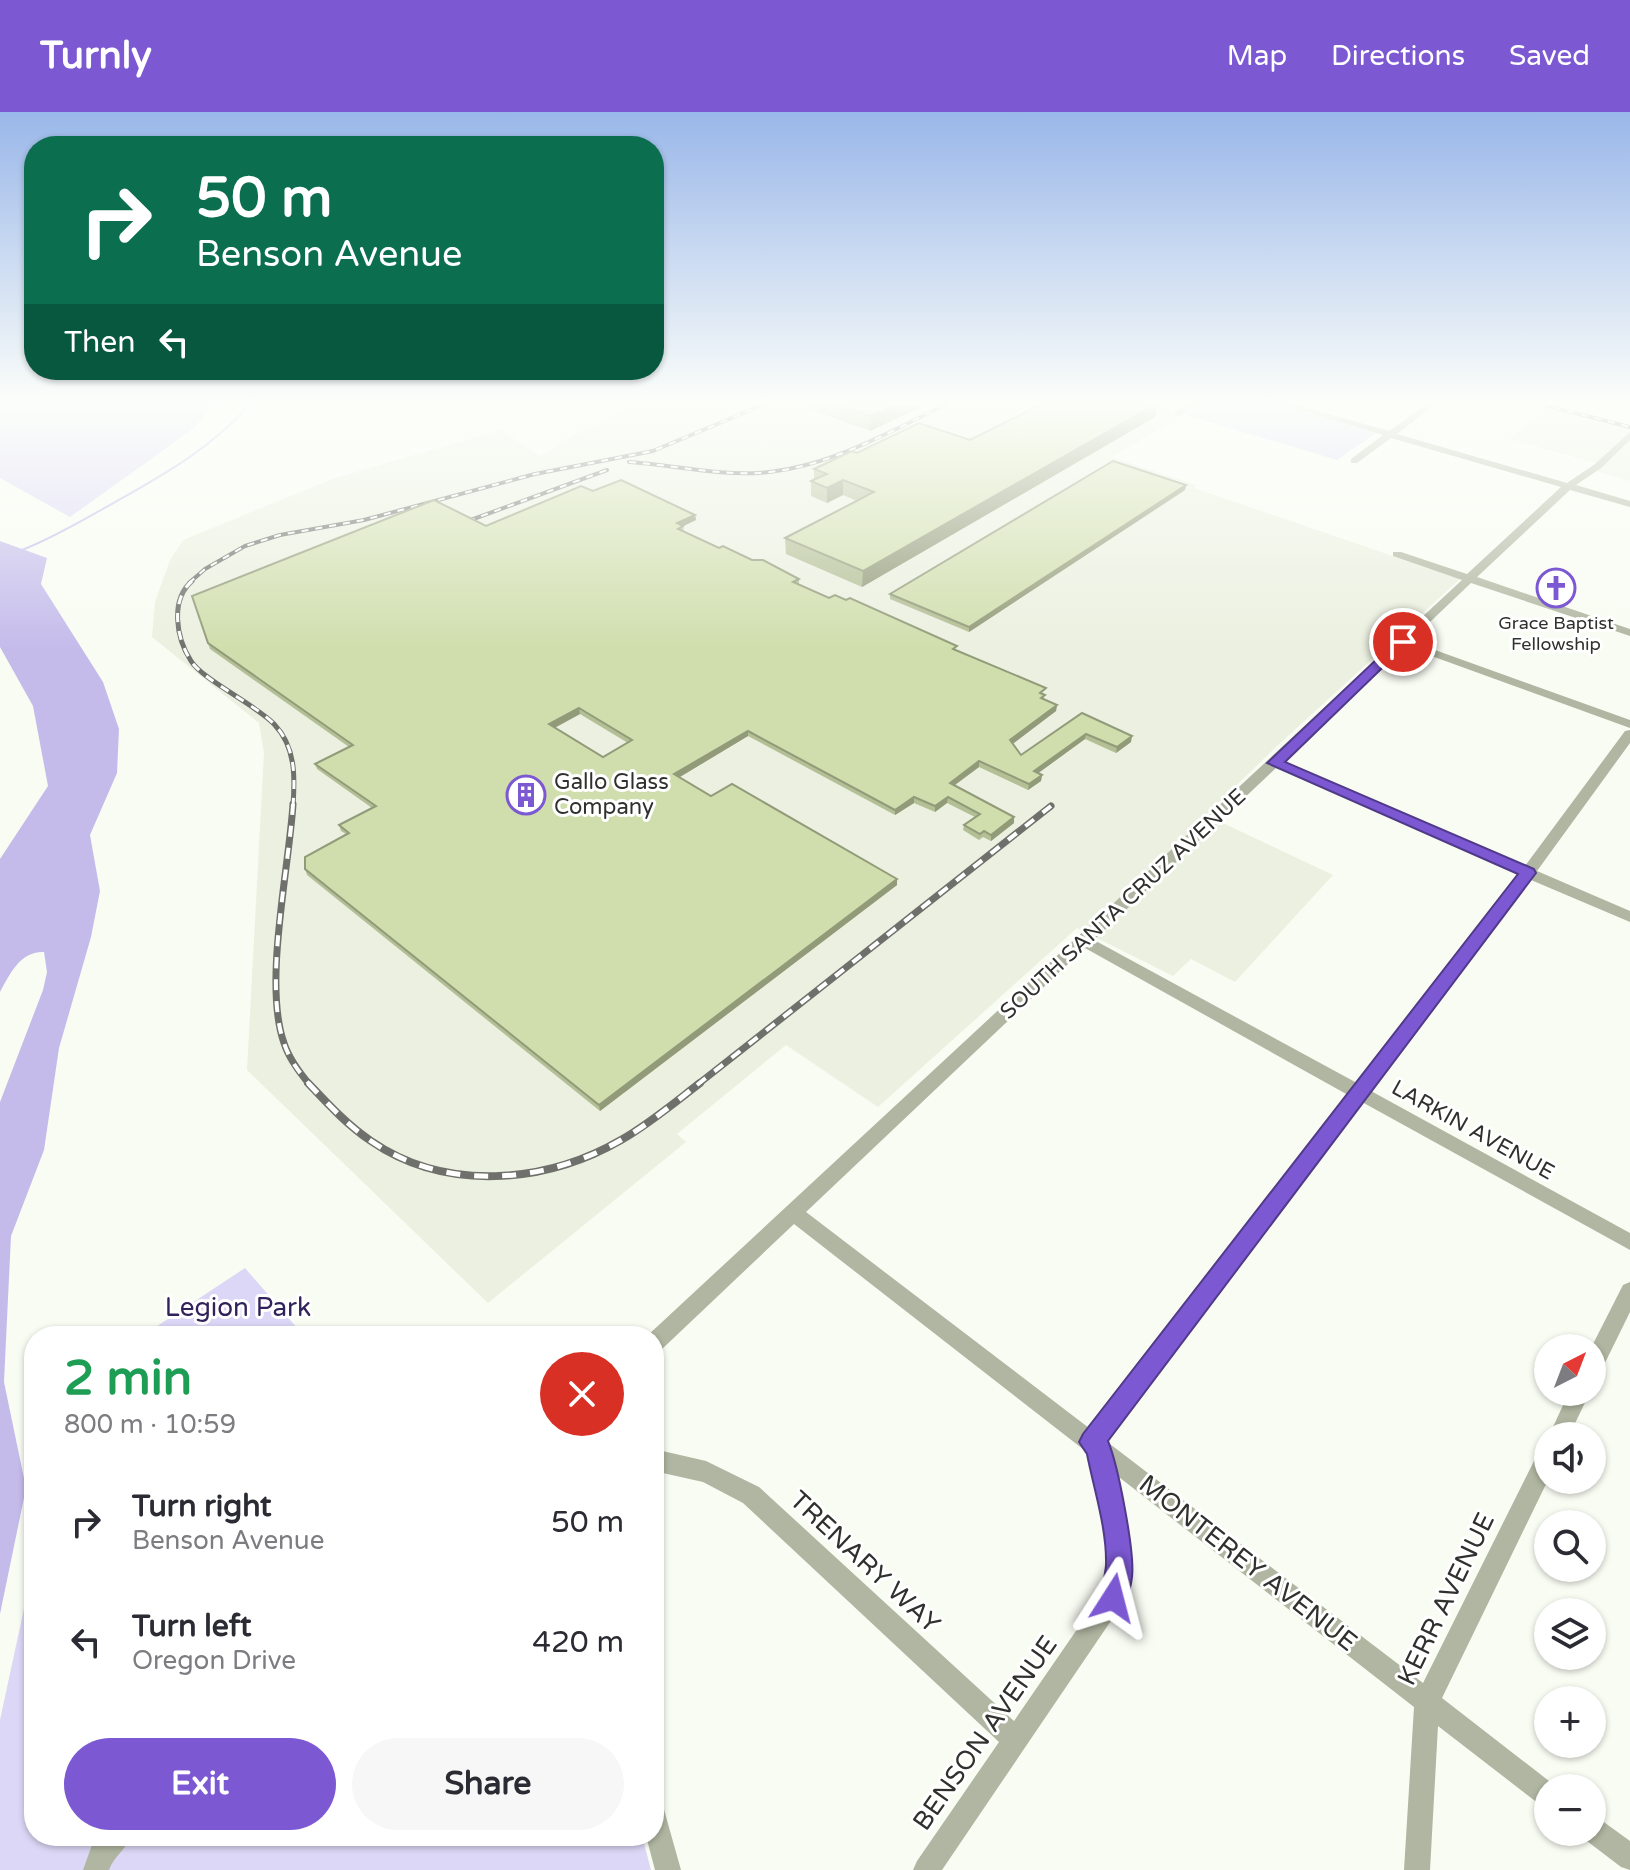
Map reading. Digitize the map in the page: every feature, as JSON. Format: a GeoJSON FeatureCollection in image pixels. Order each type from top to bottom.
{"type":"FeatureCollection","features":[{"type":"Feature","properties":{"kind":"street"},"geometry":{"type":"LineString","coordinates":[[1568,486],[1630,504]]}},
{"type":"Feature","properties":{"kind":"street","name":"SOUTH SANTA CRUZ AVENUE"},"geometry":{"type":"LineString","coordinates":[[664,1334],[1568,486]]}},
{"type":"Feature","properties":{"kind":"street"},"geometry":{"type":"LineString","coordinates":[[1397,554],[1630,633]]}},
{"type":"Feature","properties":{"kind":"street"},"geometry":{"type":"LineString","coordinates":[[1403,642],[1630,724]]}},
{"type":"Feature","properties":{"kind":"street"},"geometry":{"type":"LineString","coordinates":[[1095,1445],[1358,1091],[1528,873],[1630,734]]}},
{"type":"Feature","properties":{"kind":"street"},"geometry":{"type":"LineString","coordinates":[[1275,763],[1630,917]]}},
{"type":"Feature","properties":{"kind":"street","name":"LARKIN AVENUE"},"geometry":{"type":"LineString","coordinates":[[1084,941],[1630,1242]]}},
{"type":"Feature","properties":{"kind":"street","name":"MONTEREY AVENUE"},"geometry":{"type":"LineString","coordinates":[[795,1214],[1534,1784]]}},
{"type":"Feature","properties":{"kind":"street"},"geometry":{"type":"LineString","coordinates":[[1606,1340],[1630,1291]]}},
{"type":"Feature","properties":{"kind":"street","name":"BENSON AVENUE"},"geometry":{"type":"LineString","coordinates":[[926,1870],[1104,1615],[1119,1579],[1119,1555],[1095,1445]]}},
{"type":"Feature","properties":{"kind":"street","name":"TRENARY WAY"},"geometry":{"type":"LineString","coordinates":[[664,1462],[706,1472],[751,1495],[1016,1740]]}},
{"type":"Feature","properties":{"kind":"street","name":"KERR AVENUE"},"geometry":{"type":"LineString","coordinates":[[1417,1870],[1427,1701],[1534,1485]]}},
{"type":"Feature","properties":{"kind":"street"},"geometry":{"type":"LineString","coordinates":[[1606,1840],[1630,1858]]}},
{"type":"Feature","properties":{"kind":"street"},"geometry":{"type":"LineString","coordinates":[[662,1846],[668,1870]]}},
{"type":"Feature","properties":{"kind":"shaded area"},"geometry":{"type":"Polygon","coordinates":[[[315,486],[1195,486],[1460,579],[1206,815],[1333,875],[1235,982],[1191,959],[1173,976],[1077,928],[878,1107],[786,1045],[677,1134],[686,1142],[488,1303],[247,1070],[264,753],[259,723],[152,637],[155,602],[170,560],[183,540],[315,486]]]}},
{"type":"Feature","properties":{"kind":"shaded area"},"geometry":{"type":"Polygon","coordinates":[[[0,541],[47,558],[41,584],[103,682],[119,729],[117,773],[90,835],[100,891],[91,937],[59,1048],[44,1150],[11,1236],[4,1382],[24,1478],[24,1498],[0,1614],[0,1102],[47,972],[44,952],[28,955],[17,965],[0,992],[0,859],[48,786],[33,706],[0,647],[0,541]]]}},
{"type":"Feature","properties":{"kind":"green space"},"geometry":{"type":"Polygon","coordinates":[[[14,486],[113,486],[70,517],[14,486]]]}},
{"type":"Feature","properties":{"kind":"green space","name":"Legion Park"},"geometry":{"type":"Polygon","coordinates":[[[245,1268],[295,1326],[157,1326],[245,1268]]]}},
{"type":"Feature","properties":{"kind":"green space"},"geometry":{"type":"Polygon","coordinates":[[[24,1608],[24,1846],[645,1846],[651,1870],[0,1870],[0,1720],[24,1608]]]}},
{"type":"Feature","properties":{"kind":"building","name":"Gallo Glass Company"},"geometry":{"type":"Polygon","coordinates":[[[581,486],[593,491],[606,486],[634,486],[695,515],[677,523],[683,526],[678,529],[719,548],[723,546],[752,560],[763,560],[799,579],[793,582],[829,598],[835,595],[846,600],[850,598],[957,646],[953,649],[1046,688],[1040,693],[1045,695],[1041,698],[1057,705],[1010,740],[1021,755],[1082,713],[1132,736],[1117,747],[1086,734],[1034,771],[1042,775],[1029,784],[979,761],[950,783],[1014,817],[991,835],[984,831],[980,834],[964,825],[980,814],[948,797],[935,806],[914,797],[895,810],[748,731],[674,774],[711,796],[732,784],[897,879],[599,1105],[305,869],[305,857],[349,833],[339,825],[376,806],[315,764],[353,745],[208,643],[192,596],[434,500],[486,526],[581,486]],[[579,708],[549,724],[603,757],[632,740],[579,708]]]}},
{"type":"Feature","properties":{"kind":"building"},"geometry":{"type":"Polygon","coordinates":[[[859,486],[1012,486],[863,571],[785,538],[874,492],[859,486]]]}},
{"type":"Feature","properties":{"kind":"building"},"geometry":{"type":"Polygon","coordinates":[[[1071,486],[1184,486],[969,627],[890,594],[1071,486]]]}},
{"type":"Feature","properties":{"kind":"waterway"},"geometry":{"type":"LineString","coordinates":[[22,550],[67,529],[142,486]]}},
{"type":"Feature","properties":{"kind":"railway"},"geometry":{"type":"LineString","coordinates":[[189,583],[205,569],[245,546],[280,535],[364,520],[490,486]]}},
{"type":"Feature","properties":{"kind":"railway"},"geometry":{"type":"LineString","coordinates":[[468,521],[563,486]]}},
{"type":"Feature","properties":{"kind":"railway"},"geometry":{"type":"LineString","coordinates":[[192,581],[180,598],[178,609],[179,631],[186,652],[197,668],[266,717],[281,733],[287,742],[292,763],[293,806]]}},
{"type":"Feature","properties":{"kind":"railway"},"geometry":{"type":"LineString","coordinates":[[293,804],[279,926],[276,990],[284,1043],[310,1085]]}},
{"type":"Feature","properties":{"kind":"railway"},"geometry":{"type":"LineString","coordinates":[[697,1085],[1051,806]]}},
{"type":"Feature","properties":{"kind":"railway"},"geometry":{"type":"LineString","coordinates":[[308,1083],[354,1128],[400,1157],[431,1169],[463,1175],[495,1176],[528,1173],[591,1155],[642,1127],[700,1083]]}},
{"type":"Feature","properties":{"kind":"place","name":"Grace Baptist Fellowship"},"geometry":{"type":"Point","coordinates":[1556,588]}},
{"type":"Feature","properties":{"kind":"place","name":"Gallo Glass Company"},"geometry":{"type":"Point","coordinates":[526,795]}},
{"type":"Feature","properties":{"kind":"route"},"geometry":{"type":"LineString","coordinates":[[1113,1598],[1119,1579],[1119,1555],[1098,1448],[1092,1442],[1528,873],[1275,763],[1403,642]]}}]}
